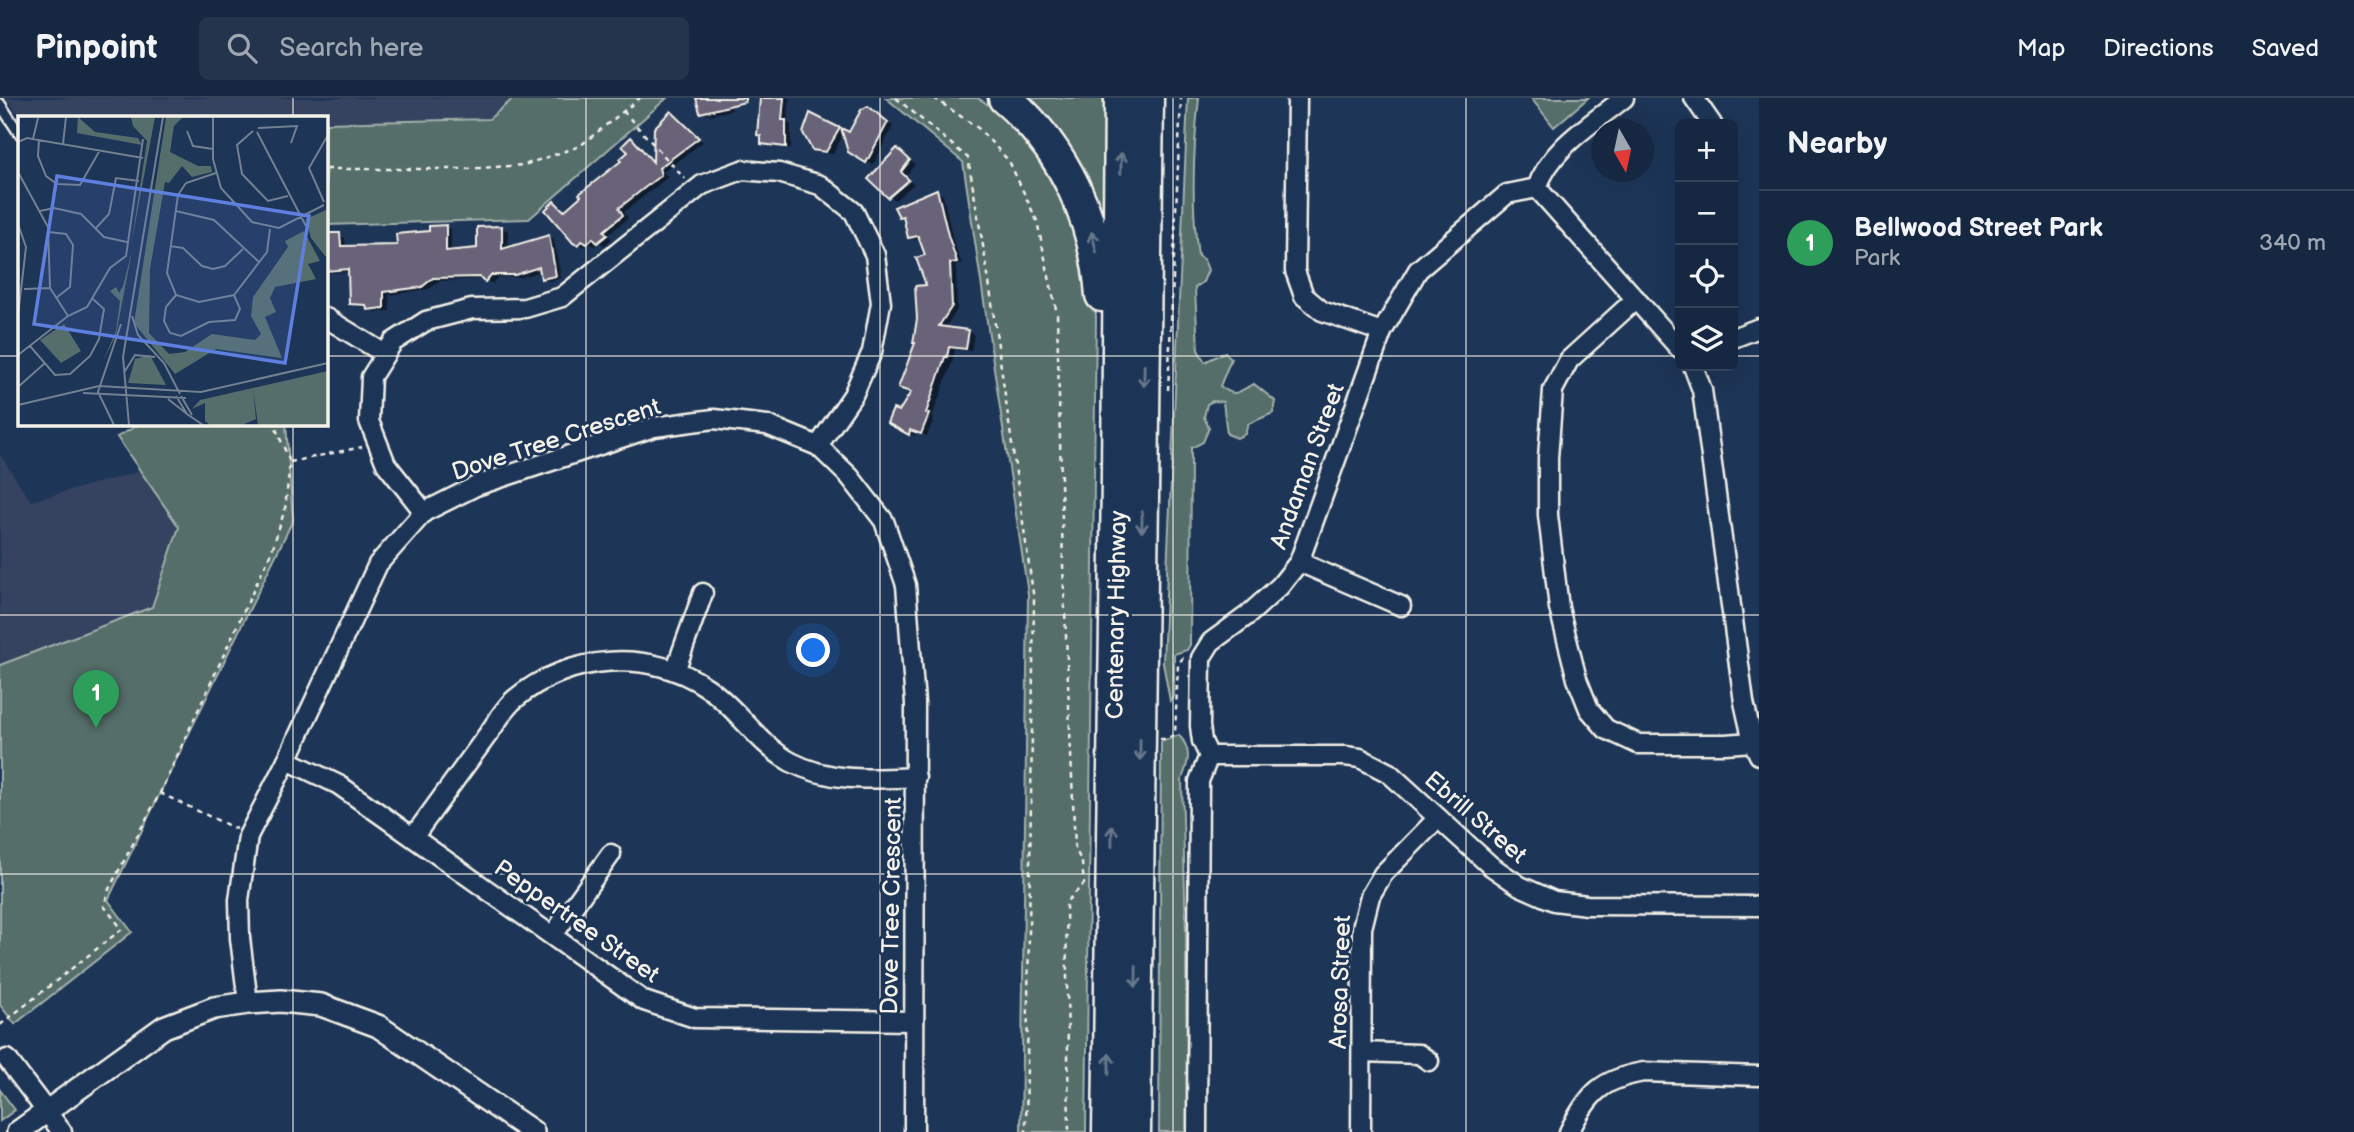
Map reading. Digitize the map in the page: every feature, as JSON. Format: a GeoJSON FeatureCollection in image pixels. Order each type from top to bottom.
{"type":"FeatureCollection","features":[{"type":"Feature","properties":{"kind":"highway"},"geometry":{"type":"LineString","coordinates":[[1004,98],[1025,117],[1051,149],[1074,187],[1090,226],[1100,269],[1103,306],[1105,457],[1118,476]]}},
{"type":"Feature","properties":{"kind":"highway","name":"Centenary Highway"},"geometry":{"type":"LineString","coordinates":[[1108,1132],[1121,98]]}},
{"type":"Feature","properties":{"kind":"highway","name":"Centenary Highway"},"geometry":{"type":"LineString","coordinates":[[1135,1132],[1147,98]]}},
{"type":"Feature","properties":{"kind":"highway"},"geometry":{"type":"LineString","coordinates":[[1145,307],[1158,291],[1162,159],[1168,98]]}},
{"type":"Feature","properties":{"kind":"street"},"geometry":{"type":"LineString","coordinates":[[1297,98],[1295,271],[1304,296],[1322,311],[1382,332]]}},
{"type":"Feature","properties":{"kind":"street"},"geometry":{"type":"LineString","coordinates":[[1624,98],[1553,157],[1542,172],[1537,188],[1675,343]]}},
{"type":"Feature","properties":{"kind":"street"},"geometry":{"type":"LineString","coordinates":[[1694,98],[1709,119]]}},
{"type":"Feature","properties":{"kind":"street"},"geometry":{"type":"LineString","coordinates":[[424,512],[386,464],[369,421],[371,377],[393,342],[426,321],[472,309],[525,309],[562,297],[702,185],[742,170],[779,173],[820,185],[854,212],[875,255],[881,303],[872,352],[853,395],[818,446]]}},
{"type":"Feature","properties":{"kind":"street","name":"Andaman Street"},"geometry":{"type":"LineString","coordinates":[[1201,658],[1211,642],[1248,615],[1280,586],[1299,562],[1382,332],[1418,270],[1507,194],[1537,188]]}},
{"type":"Feature","properties":{"kind":"street"},"geometry":{"type":"LineString","coordinates":[[1636,299],[1569,360],[1553,390],[1548,457],[1548,515],[1559,608],[1577,679],[1589,709],[1606,729],[1638,744],[1725,744],[1756,748],[1744,702],[1702,390],[1695,371]]}},
{"type":"Feature","properties":{"kind":"street"},"geometry":{"type":"LineString","coordinates":[[327,319],[385,354]]}},
{"type":"Feature","properties":{"kind":"street"},"geometry":{"type":"LineString","coordinates":[[1738,336],[1759,328]]}},
{"type":"Feature","properties":{"kind":"street","name":"Dove Tree Crescent"},"geometry":{"type":"LineString","coordinates":[[248,1003],[240,938],[239,900],[248,836],[287,760],[378,564],[424,512],[476,486],[654,427],[714,419],[767,425],[818,446],[850,477],[884,521],[906,585],[915,703],[914,1132]]}},
{"type":"Feature","properties":{"kind":"street"},"geometry":{"type":"LineString","coordinates":[[1299,562],[1401,606]]}},
{"type":"Feature","properties":{"kind":"street"},"geometry":{"type":"LineString","coordinates":[[675,671],[703,593]]}},
{"type":"Feature","properties":{"kind":"street"},"geometry":{"type":"LineString","coordinates":[[1197,1132],[1199,780],[1209,756],[1202,741],[1200,726],[1201,658]]}},
{"type":"Feature","properties":{"kind":"street"},"geometry":{"type":"LineString","coordinates":[[414,836],[514,700],[554,674],[597,662],[640,661],[675,671],[707,687],[735,711],[761,741],[792,762],[821,773],[857,780],[916,777]]}},
{"type":"Feature","properties":{"kind":"street","name":"Ebrill Street"},"geometry":{"type":"LineString","coordinates":[[1209,756],[1360,758],[1389,773],[1490,866],[1520,886],[1554,901],[1587,905],[1759,906]]}},
{"type":"Feature","properties":{"kind":"street","name":"Peppertree Street"},"geometry":{"type":"LineString","coordinates":[[287,760],[339,785],[644,1001],[695,1018],[914,1021]]}},
{"type":"Feature","properties":{"kind":"street","name":"Arosa Street"},"geometry":{"type":"LineString","coordinates":[[1361,1132],[1362,928],[1370,896],[1384,874],[1438,818]]}},
{"type":"Feature","properties":{"kind":"street"},"geometry":{"type":"LineString","coordinates":[[552,935],[611,854]]}},
{"type":"Feature","properties":{"kind":"street"},"geometry":{"type":"LineString","coordinates":[[18,1132],[164,1027],[214,1008],[281,1001],[321,1005],[378,1026],[533,1132]]}},
{"type":"Feature","properties":{"kind":"street"},"geometry":{"type":"LineString","coordinates":[[1362,1052],[1419,1054],[1429,1062]]}},
{"type":"Feature","properties":{"kind":"street"},"geometry":{"type":"LineString","coordinates":[[4,1054],[62,1132]]}},
{"type":"Feature","properties":{"kind":"street"},"geometry":{"type":"LineString","coordinates":[[1569,1132],[1583,1105],[1593,1093],[1607,1082],[1626,1075],[1644,1072],[1759,1076]]}},
{"type":"Feature","properties":{"kind":"lane"},"geometry":{"type":"LineString","coordinates":[[0,104],[18,131]]}},
{"type":"Feature","properties":{"kind":"path"},"geometry":{"type":"LineString","coordinates":[[327,169],[466,169],[524,165],[580,146],[640,98]]}},
{"type":"Feature","properties":{"kind":"path"},"geometry":{"type":"LineString","coordinates":[[896,98],[968,158],[988,275],[1034,600],[1026,1132]]}},
{"type":"Feature","properties":{"kind":"path"},"geometry":{"type":"LineString","coordinates":[[934,98],[978,128],[1009,161],[1037,221],[1056,314],[1075,848],[1082,863],[1084,884],[1066,902],[1069,1132]]}},
{"type":"Feature","properties":{"kind":"path"},"geometry":{"type":"LineString","coordinates":[[624,111],[695,190]]}},
{"type":"Feature","properties":{"kind":"path"},"geometry":{"type":"LineString","coordinates":[[0,1025],[122,929],[104,906],[109,889],[160,793],[272,550],[285,509],[290,462],[274,425]]}},
{"type":"Feature","properties":{"kind":"path"},"geometry":{"type":"LineString","coordinates":[[290,462],[376,444]]}},
{"type":"Feature","properties":{"kind":"path"},"geometry":{"type":"LineString","coordinates":[[1157,739],[1167,739],[1175,734],[1178,664],[1183,658],[1201,658]]}},
{"type":"Feature","properties":{"kind":"path"},"geometry":{"type":"LineString","coordinates":[[160,793],[248,836]]}},
{"type":"Feature","properties":{"kind":"shaded area"},"geometry":{"type":"Polygon","coordinates":[[[6,98],[514,98],[489,119],[327,123],[327,116],[20,116],[6,98]]]}},
{"type":"Feature","properties":{"kind":"shaded area"},"geometry":{"type":"Polygon","coordinates":[[[0,455],[31,501],[141,471],[179,527],[152,608],[0,665],[0,455]]]}},
{"type":"Feature","properties":{"kind":"green space"},"geometry":{"type":"Polygon","coordinates":[[[514,98],[667,98],[529,219],[327,225],[327,123],[489,119],[514,98]]]}},
{"type":"Feature","properties":{"kind":"green space"},"geometry":{"type":"Polygon","coordinates":[[[886,98],[978,98],[993,108],[1049,158],[1092,263],[1096,318],[1086,1132],[1021,1132],[1028,594],[963,162],[886,98]]]}},
{"type":"Feature","properties":{"kind":"green space"},"geometry":{"type":"Polygon","coordinates":[[[1018,98],[1104,98],[1106,254],[1018,98]]]}},
{"type":"Feature","properties":{"kind":"green space"},"geometry":{"type":"Polygon","coordinates":[[[1188,98],[1199,98],[1194,158],[1194,217],[1198,256],[1204,260],[1208,270],[1203,282],[1195,288],[1198,350],[1205,362],[1225,352],[1231,359],[1220,386],[1226,390],[1234,393],[1254,384],[1275,401],[1273,413],[1248,424],[1245,434],[1237,438],[1227,434],[1223,402],[1213,401],[1207,404],[1204,417],[1209,428],[1203,442],[1191,448],[1190,645],[1187,650],[1174,654],[1174,696],[1170,701],[1163,663],[1188,98]]]}},
{"type":"Feature","properties":{"kind":"green space"},"geometry":{"type":"Polygon","coordinates":[[[1531,98],[1588,98],[1554,127],[1531,98]]]}},
{"type":"Feature","properties":{"kind":"green space"},"geometry":{"type":"Polygon","coordinates":[[[138,425],[286,425],[293,520],[108,900],[132,932],[15,1024],[0,1005],[0,665],[152,607],[179,527],[117,437],[138,425]]]}},
{"type":"Feature","properties":{"kind":"green space"},"geometry":{"type":"Polygon","coordinates":[[[1179,735],[1188,751],[1182,779],[1187,1132],[1159,1132],[1161,742],[1179,735]]]}},
{"type":"Feature","properties":{"kind":"green space"},"geometry":{"type":"Polygon","coordinates":[[[0,1090],[15,1110],[0,1121],[0,1090]]]}},
{"type":"Feature","properties":{"kind":"building"},"geometry":{"type":"Polygon","coordinates":[[[696,98],[745,98],[745,102],[700,113],[696,98]]]}},
{"type":"Feature","properties":{"kind":"building"},"geometry":{"type":"Polygon","coordinates":[[[760,98],[784,98],[782,120],[786,120],[786,147],[761,144],[761,136],[757,135],[760,98]]]}},
{"type":"Feature","properties":{"kind":"building"},"geometry":{"type":"Polygon","coordinates":[[[868,106],[888,122],[866,163],[848,152],[841,128],[849,132],[861,110],[868,106]]]}},
{"type":"Feature","properties":{"kind":"building"},"geometry":{"type":"Polygon","coordinates":[[[671,111],[699,138],[659,168],[661,175],[619,208],[623,215],[604,231],[607,235],[597,243],[593,238],[587,244],[582,241],[577,245],[573,243],[545,210],[554,201],[564,211],[581,196],[579,194],[621,161],[628,152],[622,146],[631,137],[653,162],[654,128],[671,111]]]}},
{"type":"Feature","properties":{"kind":"building"},"geometry":{"type":"Polygon","coordinates":[[[810,113],[840,128],[826,152],[812,150],[803,133],[810,113]]]}},
{"type":"Feature","properties":{"kind":"building"},"geometry":{"type":"Polygon","coordinates":[[[897,148],[910,160],[901,172],[909,180],[888,198],[868,179],[897,148]]]}},
{"type":"Feature","properties":{"kind":"building"},"geometry":{"type":"Polygon","coordinates":[[[937,189],[957,262],[950,263],[952,306],[939,326],[969,330],[966,349],[949,347],[921,434],[910,430],[909,435],[887,423],[893,409],[899,411],[911,392],[898,388],[915,343],[915,286],[926,285],[916,258],[925,255],[918,236],[908,238],[903,216],[899,217],[894,207],[937,189]]]}},
{"type":"Feature","properties":{"kind":"building"},"geometry":{"type":"Polygon","coordinates":[[[446,225],[446,251],[477,248],[477,227],[502,226],[502,249],[549,235],[556,276],[541,279],[539,267],[515,275],[491,275],[485,282],[480,277],[433,278],[422,287],[384,292],[384,308],[367,310],[366,305],[349,304],[348,269],[327,271],[327,233],[340,233],[341,246],[397,245],[396,234],[429,231],[429,226],[446,225]]]}},
{"type":"Feature","properties":{"kind":"place","name":"Bellwood Street Park"},"geometry":{"type":"Point","coordinates":[96,728]}}]}
